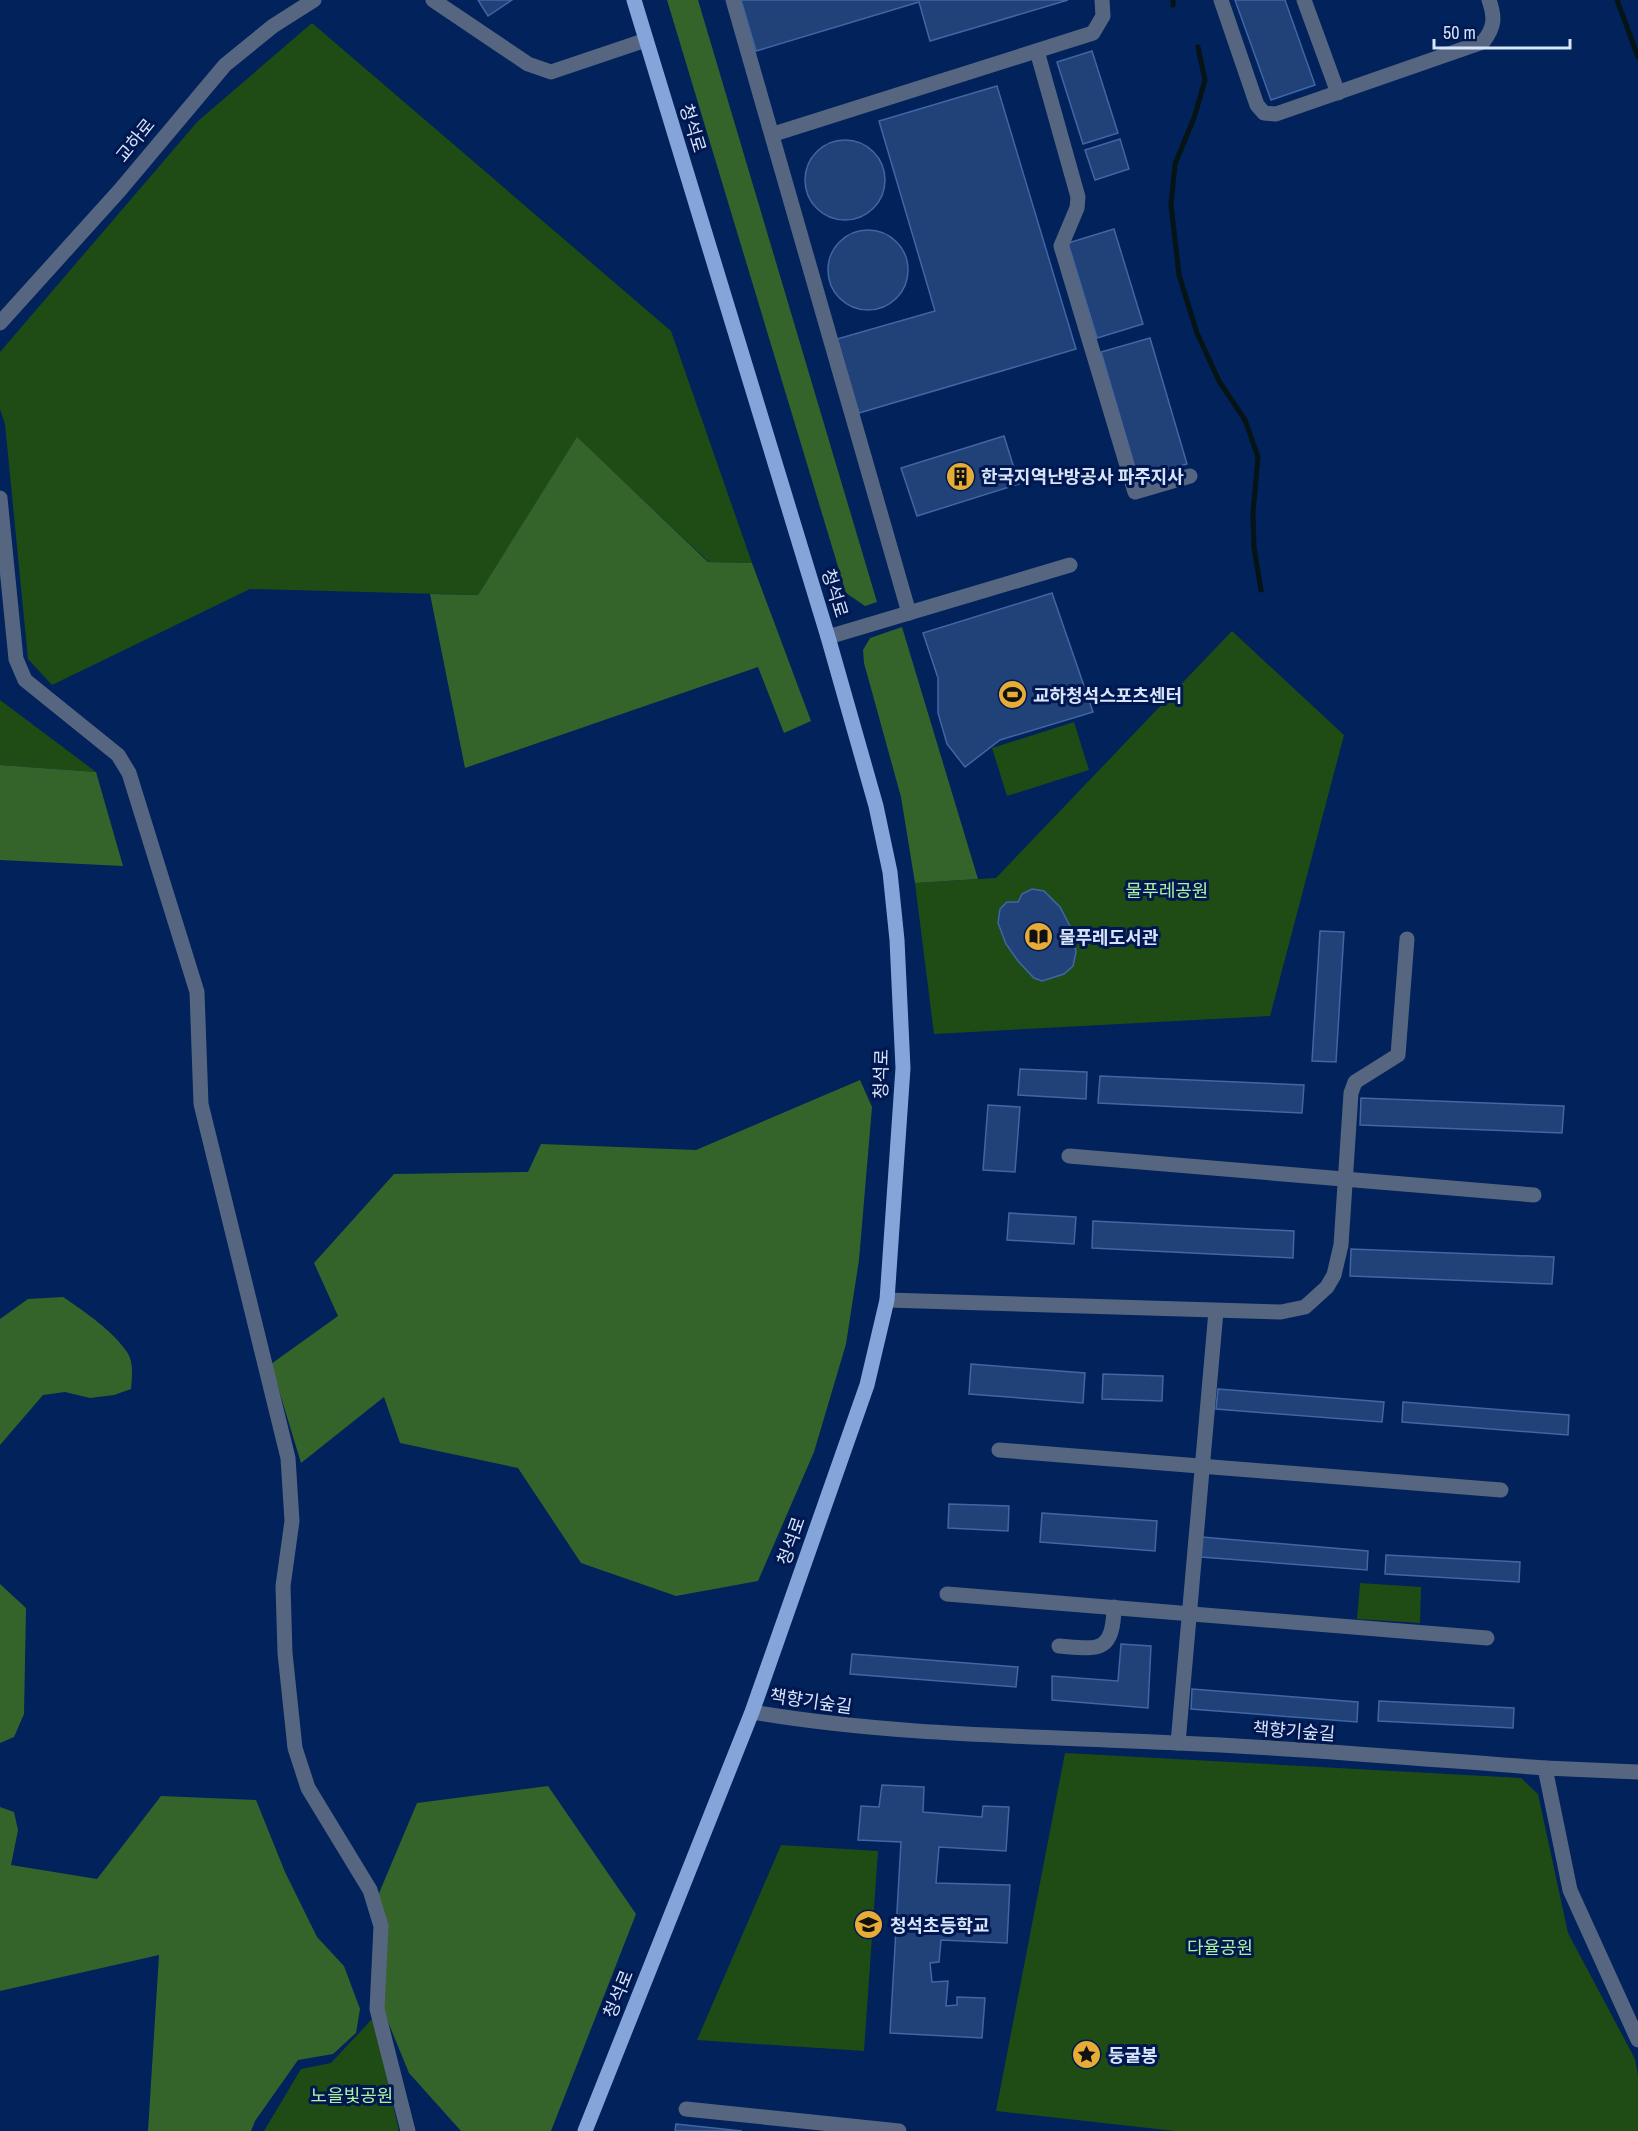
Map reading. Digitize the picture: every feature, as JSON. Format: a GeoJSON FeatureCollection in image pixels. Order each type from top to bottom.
{"type":"FeatureCollection","features":[{"type":"Feature","properties":{"kind":"main road","name":"청석로"},"geometry":{"type":"LineString","coordinates":[[585,2131],[752,1712],[867,1385],[887,1300],[903,1068],[897,940],[890,873],[876,806],[828,637],[634,0]]}},
{"type":"Feature","properties":{"kind":"street","name":"교하로"},"geometry":{"type":"LineString","coordinates":[[0,322],[120,190],[225,64],[273,26],[315,0]]}},
{"type":"Feature","properties":{"kind":"street"},"geometry":{"type":"LineString","coordinates":[[433,0],[528,64],[551,72],[646,40]]}},
{"type":"Feature","properties":{"kind":"street"},"geometry":{"type":"LineString","coordinates":[[733,0],[774,134],[909,613]]}},
{"type":"Feature","properties":{"kind":"street"},"geometry":{"type":"LineString","coordinates":[[774,134],[1094,33],[1103,16],[1102,0]]}},
{"type":"Feature","properties":{"kind":"street"},"geometry":{"type":"LineString","coordinates":[[1221,0],[1257,105],[1264,113],[1276,114],[1483,42],[1492,31],[1494,15],[1489,0]]}},
{"type":"Feature","properties":{"kind":"street"},"geometry":{"type":"LineString","coordinates":[[1304,0],[1338,93]]}},
{"type":"Feature","properties":{"kind":"street"},"geometry":{"type":"LineString","coordinates":[[1037,51],[1078,197],[1077,208],[1061,246],[1135,492],[1190,476]]}},
{"type":"Feature","properties":{"kind":"street"},"geometry":{"type":"LineString","coordinates":[[0,498],[16,659],[25,680],[118,755],[129,773],[197,992],[201,1104],[288,1458],[292,1521],[283,1586],[285,1653],[295,1748],[308,1788],[370,1890],[381,1926],[377,2009],[408,2131]]}},
{"type":"Feature","properties":{"kind":"street"},"geometry":{"type":"LineString","coordinates":[[828,637],[1070,565]]}},
{"type":"Feature","properties":{"kind":"street"},"geometry":{"type":"LineString","coordinates":[[887,1300],[1281,1312],[1305,1306],[1327,1287],[1335,1275],[1341,1245],[1351,1094],[1355,1082],[1398,1054],[1407,939]]}},
{"type":"Feature","properties":{"kind":"street"},"geometry":{"type":"LineString","coordinates":[[1069,1156],[1534,1195]]}},
{"type":"Feature","properties":{"kind":"street"},"geometry":{"type":"LineString","coordinates":[[1178,1743],[1216,1311]]}},
{"type":"Feature","properties":{"kind":"street"},"geometry":{"type":"LineString","coordinates":[[999,1450],[1501,1490]]}},
{"type":"Feature","properties":{"kind":"street"},"geometry":{"type":"LineString","coordinates":[[947,1594],[1486,1638]]}},
{"type":"Feature","properties":{"kind":"street"},"geometry":{"type":"LineString","coordinates":[[1059,1646],[1097,1648],[1107,1643],[1113,1629],[1114,1607]]}},
{"type":"Feature","properties":{"kind":"street","name":"책향기숲길"},"geometry":{"type":"LineString","coordinates":[[752,1712],[816,1723],[916,1732],[1178,1743],[1545,1768],[1638,1772]]}},
{"type":"Feature","properties":{"kind":"street"},"geometry":{"type":"LineString","coordinates":[[1545,1768],[1570,1890],[1638,2040]]}},
{"type":"Feature","properties":{"kind":"street"},"geometry":{"type":"LineString","coordinates":[[686,2109],[771,2125],[899,2131]]}},
{"type":"Feature","properties":{"kind":"green space"},"geometry":{"type":"Polygon","coordinates":[[[667,0],[698,0],[877,602],[865,606],[846,593],[667,0]]]}},
{"type":"Feature","properties":{"kind":"green space"},"geometry":{"type":"Polygon","coordinates":[[[312,23],[671,331],[752,563],[709,562],[577,438],[478,595],[250,589],[52,685],[28,659],[5,424],[0,409],[0,352],[198,121],[312,23]]]}},
{"type":"Feature","properties":{"kind":"green space"},"geometry":{"type":"Polygon","coordinates":[[[577,437],[708,562],[752,563],[811,721],[784,733],[758,667],[465,768],[430,594],[478,595],[577,437]]]}},
{"type":"Feature","properties":{"kind":"green space"},"geometry":{"type":"Polygon","coordinates":[[[902,627],[978,879],[915,883],[901,797],[864,663],[863,650],[870,638],[902,627]]]}},
{"type":"Feature","properties":{"kind":"green space","name":"물푸레공원"},"geometry":{"type":"Polygon","coordinates":[[[1232,631],[1344,735],[1270,1016],[934,1034],[915,883],[996,878],[1232,631]]]}},
{"type":"Feature","properties":{"kind":"green space"},"geometry":{"type":"Polygon","coordinates":[[[0,700],[96,772],[0,765],[0,700]]]}},
{"type":"Feature","properties":{"kind":"green space"},"geometry":{"type":"Polygon","coordinates":[[[1074,722],[1089,770],[1007,796],[992,748],[1074,722]]]}},
{"type":"Feature","properties":{"kind":"green space"},"geometry":{"type":"Polygon","coordinates":[[[0,765],[96,772],[123,866],[0,860],[0,765]]]}},
{"type":"Feature","properties":{"kind":"green space"},"geometry":{"type":"Polygon","coordinates":[[[860,1080],[872,1107],[859,1260],[846,1344],[814,1452],[758,1581],[676,1596],[581,1563],[518,1468],[400,1443],[384,1397],[301,1463],[271,1364],[338,1316],[314,1263],[394,1174],[528,1172],[541,1144],[696,1150],[860,1080]]]}},
{"type":"Feature","properties":{"kind":"green space"},"geometry":{"type":"Polygon","coordinates":[[[63,1297],[106,1329],[127,1352],[132,1365],[131,1389],[114,1395],[90,1398],[65,1392],[43,1395],[0,1445],[0,1319],[28,1299],[63,1297]]]}},
{"type":"Feature","properties":{"kind":"green space"},"geometry":{"type":"Polygon","coordinates":[[[1360,1583],[1421,1587],[1420,1623],[1357,1619],[1360,1583]]]}},
{"type":"Feature","properties":{"kind":"green space"},"geometry":{"type":"Polygon","coordinates":[[[0,1584],[26,1608],[24,1714],[14,1737],[0,1743],[0,1584]]]}},
{"type":"Feature","properties":{"kind":"green space","name":"다율공원"},"geometry":{"type":"Polygon","coordinates":[[[1065,1753],[1521,1778],[1538,1794],[1568,1933],[1635,2059],[1638,2076],[1638,2131],[1175,2131],[996,2111],[1065,1753]]]}},
{"type":"Feature","properties":{"kind":"green space"},"geometry":{"type":"Polygon","coordinates":[[[548,1786],[636,1914],[551,2131],[461,2131],[409,2073],[374,1988],[374,1905],[417,1803],[548,1786]]]}},
{"type":"Feature","properties":{"kind":"green space"},"geometry":{"type":"Polygon","coordinates":[[[161,1796],[256,1800],[285,1872],[317,1937],[344,1966],[360,2009],[356,2033],[333,2054],[298,2060],[255,2121],[251,2131],[148,2131],[159,1955],[0,1991],[0,1807],[14,1812],[18,1830],[11,1865],[97,1879],[161,1796]]]}},
{"type":"Feature","properties":{"kind":"green space"},"geometry":{"type":"Polygon","coordinates":[[[781,1845],[878,1851],[864,2051],[697,2040],[781,1845]]]}},
{"type":"Feature","properties":{"kind":"green space","name":"노을빛공원"},"geometry":{"type":"Polygon","coordinates":[[[373,2018],[399,2131],[264,2131],[301,2069],[331,2063],[373,2018]]]}},
{"type":"Feature","properties":{"kind":"building"},"geometry":{"type":"Polygon","coordinates":[[[478,0],[512,0],[488,16],[478,0]]]}},
{"type":"Feature","properties":{"kind":"building"},"geometry":{"type":"Polygon","coordinates":[[[741,0],[1068,0],[930,41],[919,2],[756,51],[741,0]]]}},
{"type":"Feature","properties":{"kind":"building"},"geometry":{"type":"Polygon","coordinates":[[[1235,0],[1285,0],[1315,85],[1271,100],[1235,0]]]}},
{"type":"Feature","properties":{"kind":"building"},"geometry":{"type":"Polygon","coordinates":[[[1092,51],[1118,133],[1083,144],[1057,62],[1092,51]]]}},
{"type":"Feature","properties":{"kind":"building"},"geometry":{"type":"Polygon","coordinates":[[[997,86],[1076,349],[859,413],[837,339],[935,311],[879,121],[997,86]]]}},
{"type":"Feature","properties":{"kind":"building"},"geometry":{"type":"Polygon","coordinates":[[[1120,139],[1129,169],[1095,180],[1085,150],[1120,139]]]}},
{"type":"Feature","properties":{"kind":"building"},"geometry":{"type":"Polygon","coordinates":[[[837,140],[853,140],[874,151],[885,172],[885,188],[874,209],[853,220],[837,220],[823,214],[811,202],[805,188],[805,172],[811,158],[823,146],[837,140]]]}},
{"type":"Feature","properties":{"kind":"building"},"geometry":{"type":"Polygon","coordinates":[[[1114,229],[1143,324],[1097,338],[1068,243],[1114,229]]]}},
{"type":"Feature","properties":{"kind":"building"},"geometry":{"type":"Polygon","coordinates":[[[860,230],[876,230],[897,241],[908,262],[908,278],[897,299],[876,310],[860,310],[846,304],[834,292],[828,278],[828,262],[834,248],[846,236],[860,230]]]}},
{"type":"Feature","properties":{"kind":"building"},"geometry":{"type":"Polygon","coordinates":[[[1150,338],[1187,464],[1138,478],[1101,352],[1150,338]]]}},
{"type":"Feature","properties":{"kind":"building","name":"한국지역난방공사 파주지사"},"geometry":{"type":"Polygon","coordinates":[[[1004,436],[1019,484],[917,516],[901,468],[1004,436]]]}},
{"type":"Feature","properties":{"kind":"building","name":"교하청석스포츠센터"},"geometry":{"type":"Polygon","coordinates":[[[1052,593],[1093,712],[1000,740],[965,767],[947,744],[938,713],[938,678],[923,633],[1052,593]]]}},
{"type":"Feature","properties":{"kind":"building","name":"물푸레도서관"},"geometry":{"type":"Polygon","coordinates":[[[1032,889],[1044,891],[1060,907],[1072,930],[1076,952],[1073,966],[1064,974],[1042,981],[1034,978],[1018,961],[1006,944],[998,923],[1000,909],[1007,902],[1018,902],[1022,894],[1032,889]]]}},
{"type":"Feature","properties":{"kind":"building"},"geometry":{"type":"Polygon","coordinates":[[[1320,931],[1344,932],[1336,1062],[1312,1061],[1320,931]]]}},
{"type":"Feature","properties":{"kind":"building"},"geometry":{"type":"Polygon","coordinates":[[[1020,1069],[1087,1072],[1086,1099],[1018,1095],[1020,1069]]]}},
{"type":"Feature","properties":{"kind":"building"},"geometry":{"type":"Polygon","coordinates":[[[1100,1076],[1304,1085],[1302,1113],[1098,1103],[1100,1076]]]}},
{"type":"Feature","properties":{"kind":"building"},"geometry":{"type":"Polygon","coordinates":[[[1361,1098],[1564,1106],[1562,1133],[1360,1125],[1361,1098]]]}},
{"type":"Feature","properties":{"kind":"building"},"geometry":{"type":"Polygon","coordinates":[[[988,1105],[1020,1107],[1015,1172],[983,1170],[988,1105]]]}},
{"type":"Feature","properties":{"kind":"building"},"geometry":{"type":"Polygon","coordinates":[[[1009,1213],[1076,1217],[1074,1244],[1007,1240],[1009,1213]]]}},
{"type":"Feature","properties":{"kind":"building"},"geometry":{"type":"Polygon","coordinates":[[[1093,1221],[1294,1231],[1293,1258],[1092,1248],[1093,1221]]]}},
{"type":"Feature","properties":{"kind":"building"},"geometry":{"type":"Polygon","coordinates":[[[1351,1249],[1554,1257],[1552,1284],[1350,1276],[1351,1249]]]}},
{"type":"Feature","properties":{"kind":"building"},"geometry":{"type":"Polygon","coordinates":[[[971,1364],[1085,1373],[1083,1403],[969,1394],[971,1364]]]}},
{"type":"Feature","properties":{"kind":"building"},"geometry":{"type":"Polygon","coordinates":[[[1103,1374],[1163,1376],[1162,1401],[1102,1399],[1103,1374]]]}},
{"type":"Feature","properties":{"kind":"building"},"geometry":{"type":"Polygon","coordinates":[[[1218,1389],[1384,1402],[1382,1422],[1216,1409],[1218,1389]]]}},
{"type":"Feature","properties":{"kind":"building"},"geometry":{"type":"Polygon","coordinates":[[[1403,1402],[1569,1415],[1568,1435],[1402,1422],[1403,1402]]]}},
{"type":"Feature","properties":{"kind":"building"},"geometry":{"type":"Polygon","coordinates":[[[949,1504],[1009,1506],[1008,1531],[948,1528],[949,1504]]]}},
{"type":"Feature","properties":{"kind":"building"},"geometry":{"type":"Polygon","coordinates":[[[1042,1513],[1157,1521],[1155,1551],[1040,1542],[1042,1513]]]}},
{"type":"Feature","properties":{"kind":"building"},"geometry":{"type":"Polygon","coordinates":[[[1202,1537],[1368,1551],[1367,1570],[1201,1557],[1202,1537]]]}},
{"type":"Feature","properties":{"kind":"building"},"geometry":{"type":"Polygon","coordinates":[[[1386,1555],[1520,1562],[1519,1582],[1385,1574],[1386,1555]]]}},
{"type":"Feature","properties":{"kind":"building"},"geometry":{"type":"Polygon","coordinates":[[[1121,1644],[1151,1646],[1148,1708],[1052,1700],[1052,1676],[1118,1681],[1121,1644]]]}},
{"type":"Feature","properties":{"kind":"building"},"geometry":{"type":"Polygon","coordinates":[[[852,1654],[1018,1667],[1016,1687],[850,1674],[852,1654]]]}},
{"type":"Feature","properties":{"kind":"building"},"geometry":{"type":"Polygon","coordinates":[[[1192,1689],[1358,1702],[1357,1722],[1191,1709],[1192,1689]]]}},
{"type":"Feature","properties":{"kind":"building"},"geometry":{"type":"Polygon","coordinates":[[[1379,1701],[1514,1708],[1513,1728],[1378,1721],[1379,1701]]]}},
{"type":"Feature","properties":{"kind":"building"},"geometry":{"type":"Polygon","coordinates":[[[882,1785],[924,1787],[923,1812],[982,1817],[983,1806],[1009,1807],[1006,1851],[939,1847],[936,1883],[1010,1885],[1007,1943],[941,1940],[939,1962],[930,1963],[932,1982],[948,1981],[946,2006],[957,2005],[957,1997],[985,1998],[982,2038],[890,2033],[901,1842],[858,1840],[861,1806],[879,1807],[882,1785]]]}},
{"type":"Feature","properties":{"kind":"building"},"geometry":{"type":"Polygon","coordinates":[[[676,2124],[742,2131],[675,2131],[676,2124]]]}},
{"type":"Feature","properties":{"kind":"waterway"},"geometry":{"type":"LineString","coordinates":[[1173,0],[1173,5]]}},
{"type":"Feature","properties":{"kind":"waterway"},"geometry":{"type":"LineString","coordinates":[[1617,0],[1638,57]]}},
{"type":"Feature","properties":{"kind":"waterway"},"geometry":{"type":"LineString","coordinates":[[1198,47],[1205,80],[1194,118],[1175,164],[1171,205],[1179,275],[1197,333],[1219,381],[1245,420],[1258,457],[1253,512],[1254,548],[1261,590]]}},
{"type":"Feature","properties":{"kind":"place","name":"한국지역난방공사 파주지사"},"geometry":{"type":"Point","coordinates":[960,476]}},
{"type":"Feature","properties":{"kind":"place","name":"교하청석스포츠센터"},"geometry":{"type":"Point","coordinates":[1012,695]}},
{"type":"Feature","properties":{"kind":"place","name":"물푸레도서관"},"geometry":{"type":"Point","coordinates":[1038,937]}},
{"type":"Feature","properties":{"kind":"place","name":"청석초등학교"},"geometry":{"type":"Point","coordinates":[869,1925]}},
{"type":"Feature","properties":{"kind":"place","name":"둥굴봉"},"geometry":{"type":"Point","coordinates":[1087,2055]}}]}
